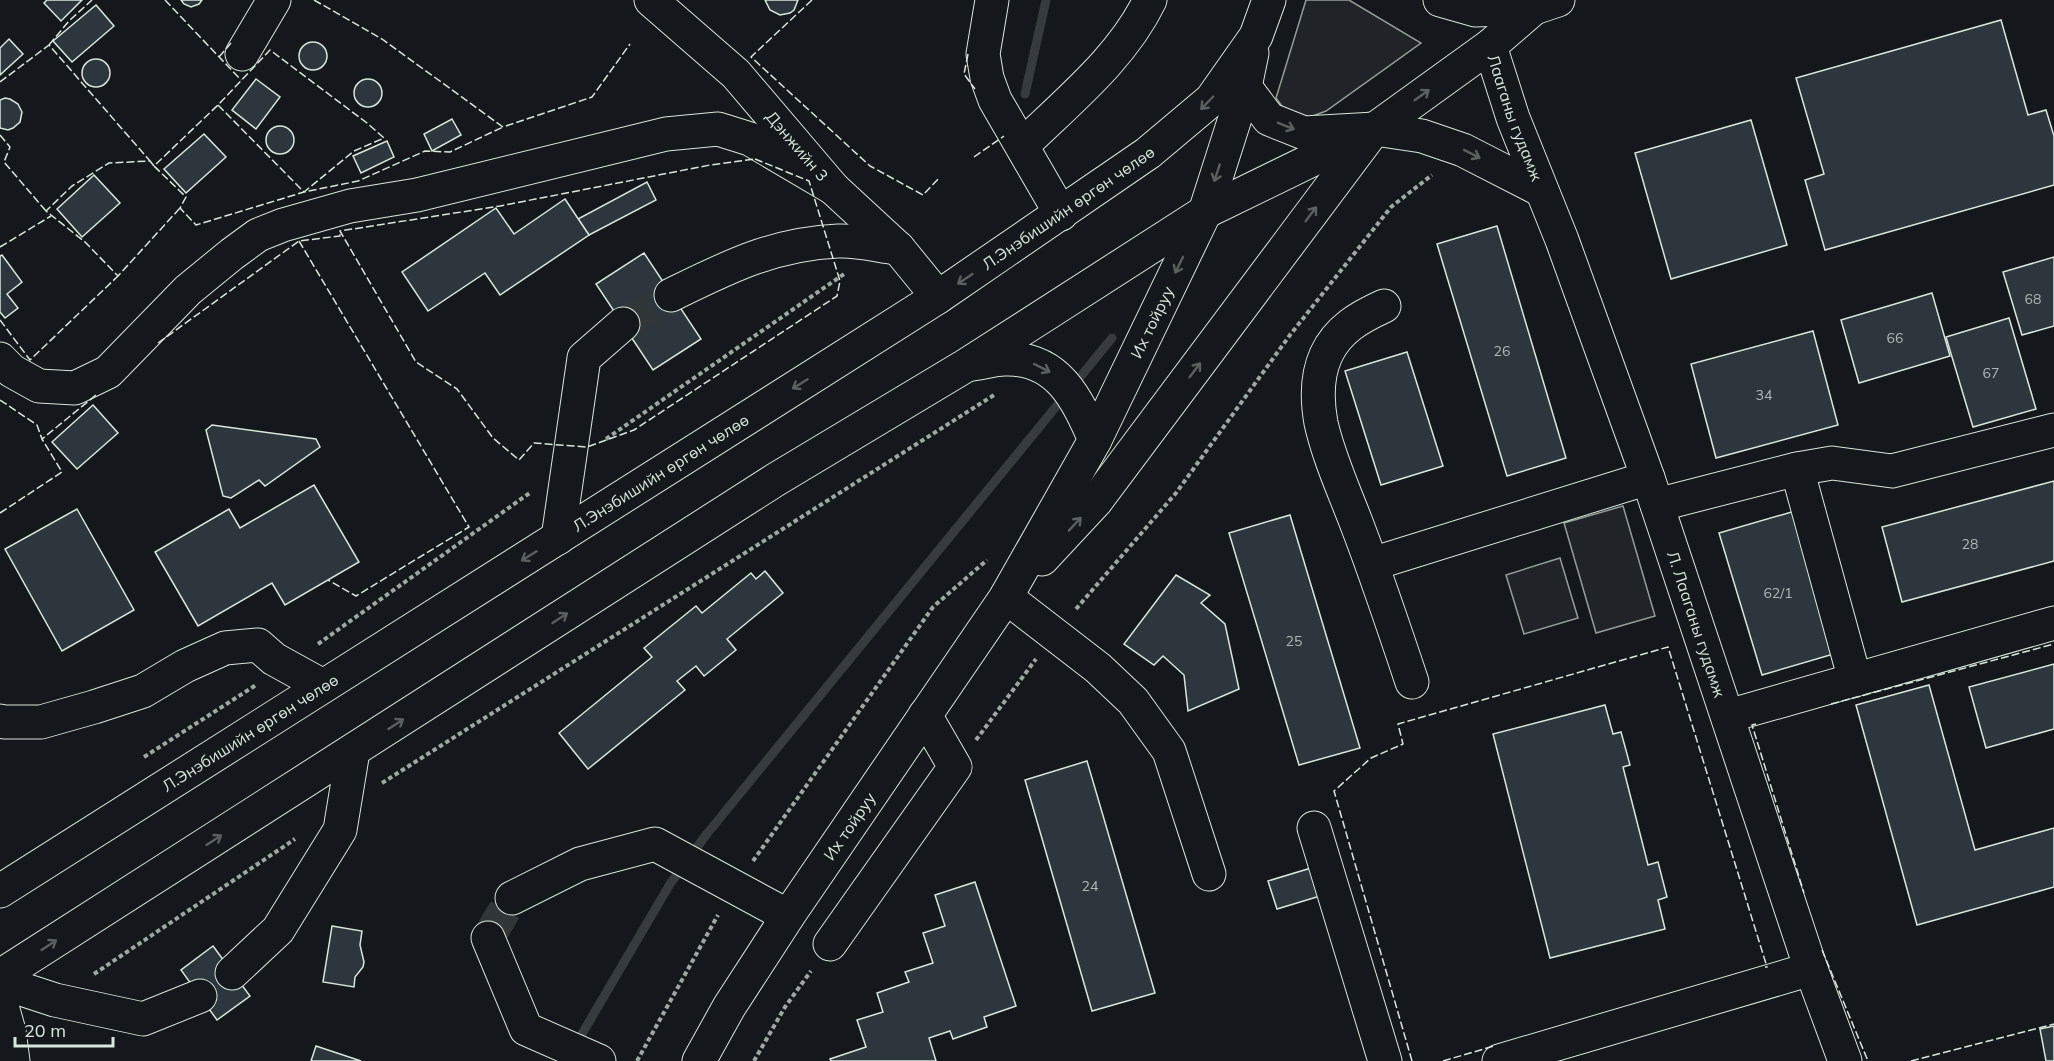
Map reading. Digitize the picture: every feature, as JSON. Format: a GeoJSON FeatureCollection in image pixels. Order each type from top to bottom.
{"type":"FeatureCollection","features":[{"type":"Feature","properties":{"kind":"main road"},"geometry":{"type":"LineString","coordinates":[[242,54],[274,0]]}},
{"type":"Feature","properties":{"kind":"main road","name":"Дэнжийн 3"},"geometry":{"type":"LineString","coordinates":[[651,0],[736,74],[833,188],[898,248],[938,297]]}},
{"type":"Feature","properties":{"kind":"main road"},"geometry":{"type":"LineString","coordinates":[[992,0],[983,54],[987,78],[995,100],[1061,214]]}},
{"type":"Feature","properties":{"kind":"main road"},"geometry":{"type":"LineString","coordinates":[[1023,145],[1105,66],[1143,14],[1150,0]]}},
{"type":"Feature","properties":{"kind":"main road","name":"Л.Энэбишийн өргөн чөлөө"},"geometry":{"type":"LineString","coordinates":[[0,891],[938,297],[1148,153],[1211,100],[1256,36],[1269,0]]}},
{"type":"Feature","properties":{"kind":"main road"},"geometry":{"type":"LineString","coordinates":[[1440,0],[1475,10],[1546,4]]}},
{"type":"Feature","properties":{"kind":"main road","name":"Их тойруу"},"geometry":{"type":"LineString","coordinates":[[699,1061],[729,1007],[788,916],[1006,597],[1095,440],[1205,212],[1375,129],[1546,4]]}},
{"type":"Feature","properties":{"kind":"main road"},"geometry":{"type":"LineString","coordinates":[[0,976],[775,480],[965,366],[1205,212],[1245,87],[1256,36]]}},
{"type":"Feature","properties":{"kind":"main road","name":"Лааганы гудамж"},"geometry":{"type":"LineString","coordinates":[[1490,46],[1541,190]]}},
{"type":"Feature","properties":{"kind":"main road"},"geometry":{"type":"LineString","coordinates":[[1245,87],[1269,119],[1304,133],[1375,129],[1422,136],[1463,150],[1541,190]]}},
{"type":"Feature","properties":{"kind":"main road"},"geometry":{"type":"LineString","coordinates":[[0,359],[12,371],[39,386],[75,388],[108,372],[188,290],[258,235],[283,225],[350,207],[417,195],[666,134],[717,129],[750,139],[833,188]]}},
{"type":"Feature","properties":{"kind":"main road","name":"Их тойруу"},"geometry":{"type":"LineString","coordinates":[[1006,597],[1096,501],[1375,129]]}},
{"type":"Feature","properties":{"kind":"main road","name":"Л. Лааганы гудамж"},"geometry":{"type":"LineString","coordinates":[[1541,190],[1562,240],[1653,491],[1811,969],[1845,1061]]}},
{"type":"Feature","properties":{"kind":"main road"},"geometry":{"type":"LineString","coordinates":[[671,295],[734,264],[788,247],[840,241],[898,248]]}},
{"type":"Feature","properties":{"kind":"main road"},"geometry":{"type":"LineString","coordinates":[[1384,306],[1351,323],[1326,354],[1319,390],[1321,421],[1325,439],[1372,564],[1412,682]]}},
{"type":"Feature","properties":{"kind":"main road"},"geometry":{"type":"LineString","coordinates":[[558,538],[584,358],[623,324]]}},
{"type":"Feature","properties":{"kind":"main road"},"geometry":{"type":"LineString","coordinates":[[965,366],[1005,358],[1030,362],[1048,370],[1066,384],[1095,440]]}},
{"type":"Feature","properties":{"kind":"main road"},"geometry":{"type":"LineString","coordinates":[[1372,564],[1653,491],[1832,464],[1892,471],[2054,430]]}},
{"type":"Feature","properties":{"kind":"main road"},"geometry":{"type":"LineString","coordinates":[[1797,469],[1855,680]]}},
{"type":"Feature","properties":{"kind":"main road"},"geometry":{"type":"LineString","coordinates":[[1006,597],[1098,668],[1133,701],[1169,752],[1209,874]]}},
{"type":"Feature","properties":{"kind":"main road"},"geometry":{"type":"LineString","coordinates":[[1728,716],[2054,623]]}},
{"type":"Feature","properties":{"kind":"main road"},"geometry":{"type":"LineString","coordinates":[[0,721],[4,723],[41,722],[94,707],[142,690],[185,666],[225,648],[258,645],[285,666],[323,686]]}},
{"type":"Feature","properties":{"kind":"main road"},"geometry":{"type":"LineString","coordinates":[[830,944],[955,767],[926,715]]}},
{"type":"Feature","properties":{"kind":"main road"},"geometry":{"type":"LineString","coordinates":[[232,973],[278,930],[340,830],[352,751]]}},
{"type":"Feature","properties":{"kind":"main road"},"geometry":{"type":"LineString","coordinates":[[1314,828],[1386,1061]]}},
{"type":"Feature","properties":{"kind":"main road"},"geometry":{"type":"LineString","coordinates":[[512,898],[580,864],[655,844],[788,916]]}},
{"type":"Feature","properties":{"kind":"main road"},"geometry":{"type":"LineString","coordinates":[[489,938],[526,1029],[598,1061]]}},
{"type":"Feature","properties":{"kind":"main road"},"geometry":{"type":"LineString","coordinates":[[1499,1061],[1811,969]]}},
{"type":"Feature","properties":{"kind":"main road"},"geometry":{"type":"LineString","coordinates":[[0,982],[55,1000],[143,1019],[200,996]]}},
{"type":"Feature","properties":{"kind":"main road"},"geometry":{"type":"LineString","coordinates":[[0,999],[9,1031],[13,1061]]}},
{"type":"Feature","properties":{"kind":"path"},"geometry":{"type":"LineString","coordinates":[[955,767],[1054,635],[1176,494],[1290,335],[1391,207],[1463,150]]}},
{"type":"Feature","properties":{"kind":"path"},"geometry":{"type":"LineString","coordinates":[[136,762],[338,632],[677,388],[849,271]]}},
{"type":"Feature","properties":{"kind":"path"},"geometry":{"type":"LineString","coordinates":[[342,809],[999,392]]}},
{"type":"Feature","properties":{"kind":"path"},"geometry":{"type":"LineString","coordinates":[[637,1061],[734,886],[933,607],[993,555]]}},
{"type":"Feature","properties":{"kind":"path"},"geometry":{"type":"LineString","coordinates":[[55,1000],[296,838]]}},
{"type":"Feature","properties":{"kind":"path"},"geometry":{"type":"LineString","coordinates":[[754,1061],[785,1008],[830,944]]}},
{"type":"Feature","properties":{"kind":"shaded area"},"geometry":{"type":"Polygon","coordinates":[[[1306,0],[1349,0],[1421,43],[1326,111],[1294,123],[1276,98],[1306,0]]]}},
{"type":"Feature","properties":{"kind":"shaded area"},"geometry":{"type":"Polygon","coordinates":[[[1623,506],[1655,616],[1596,633],[1564,523],[1623,506]]]}},
{"type":"Feature","properties":{"kind":"shaded area"},"geometry":{"type":"Polygon","coordinates":[[[1560,558],[1578,618],[1524,634],[1506,575],[1560,558]]]}},
{"type":"Feature","properties":{"kind":"building"},"geometry":{"type":"Polygon","coordinates":[[[47,0],[82,0],[61,21],[44,3],[47,0]]]}},
{"type":"Feature","properties":{"kind":"building"},"geometry":{"type":"Polygon","coordinates":[[[181,0],[202,0],[191,7],[181,0]]]}},
{"type":"Feature","properties":{"kind":"building"},"geometry":{"type":"Polygon","coordinates":[[[765,0],[798,0],[794,10],[780,15],[770,10],[765,0]]]}},
{"type":"Feature","properties":{"kind":"building"},"geometry":{"type":"Polygon","coordinates":[[[96,5],[114,26],[72,62],[53,41],[96,5]]]}},
{"type":"Feature","properties":{"kind":"building"},"geometry":{"type":"Polygon","coordinates":[[[2001,20],[2028,115],[2046,110],[2054,136],[2054,185],[1825,250],[1805,180],[1824,174],[1796,78],[2001,20]]]}},
{"type":"Feature","properties":{"kind":"building"},"geometry":{"type":"Polygon","coordinates":[[[9,39],[23,54],[0,75],[0,48],[9,39]]]}},
{"type":"Feature","properties":{"kind":"building"},"geometry":{"type":"Polygon","coordinates":[[[313,42],[323,46],[327,56],[323,66],[313,70],[303,66],[299,56],[303,46],[313,42]]]}},
{"type":"Feature","properties":{"kind":"building"},"geometry":{"type":"Polygon","coordinates":[[[96,59],[106,63],[110,73],[106,83],[96,87],[86,83],[82,73],[86,63],[96,59]]]}},
{"type":"Feature","properties":{"kind":"building"},"geometry":{"type":"Polygon","coordinates":[[[256,79],[280,97],[256,129],[232,110],[256,79]]]}},
{"type":"Feature","properties":{"kind":"building"},"geometry":{"type":"Polygon","coordinates":[[[368,79],[378,83],[382,93],[378,103],[368,107],[358,103],[354,93],[358,83],[368,79]]]}},
{"type":"Feature","properties":{"kind":"building"},"geometry":{"type":"Polygon","coordinates":[[[5,98],[18,104],[22,112],[20,122],[8,130],[0,128],[0,100],[5,98]]]}},
{"type":"Feature","properties":{"kind":"building"},"geometry":{"type":"Polygon","coordinates":[[[452,119],[461,135],[432,151],[424,134],[452,119]]]}},
{"type":"Feature","properties":{"kind":"building"},"geometry":{"type":"Polygon","coordinates":[[[1751,120],[1787,245],[1671,279],[1635,153],[1751,120]]]}},
{"type":"Feature","properties":{"kind":"building"},"geometry":{"type":"Polygon","coordinates":[[[280,126],[290,130],[294,140],[290,150],[280,154],[270,150],[266,140],[270,130],[280,126]]]}},
{"type":"Feature","properties":{"kind":"building"},"geometry":{"type":"Polygon","coordinates":[[[204,134],[226,157],[186,193],[164,169],[204,134]]]}},
{"type":"Feature","properties":{"kind":"building"},"geometry":{"type":"Polygon","coordinates":[[[387,141],[394,157],[361,173],[353,156],[387,141]]]}},
{"type":"Feature","properties":{"kind":"building"},"geometry":{"type":"Polygon","coordinates":[[[94,175],[120,203],[82,237],[57,209],[94,175]]]}},
{"type":"Feature","properties":{"kind":"building"},"geometry":{"type":"Polygon","coordinates":[[[647,182],[656,200],[589,235],[578,219],[647,182]]]}},
{"type":"Feature","properties":{"kind":"building"},"geometry":{"type":"Polygon","coordinates":[[[565,199],[589,235],[500,295],[485,273],[428,311],[402,272],[496,208],[514,234],[565,199]]]}},
{"type":"Feature","properties":{"kind":"building"},"geometry":{"type":"Polygon","coordinates":[[[1497,226],[1566,458],[1507,476],[1437,244],[1497,226]]]}},
{"type":"Feature","properties":{"kind":"building"},"geometry":{"type":"Polygon","coordinates":[[[644,253],[701,339],[653,370],[596,284],[644,253]]]}},
{"type":"Feature","properties":{"kind":"building"},"geometry":{"type":"Polygon","coordinates":[[[2,255],[22,282],[7,294],[18,308],[5,318],[0,312],[0,256],[2,255]]]}},
{"type":"Feature","properties":{"kind":"building"},"geometry":{"type":"Polygon","coordinates":[[[2054,257],[2054,326],[2022,335],[2003,272],[2054,257]]]}},
{"type":"Feature","properties":{"kind":"building"},"geometry":{"type":"Polygon","coordinates":[[[1932,293],[1950,356],[1859,383],[1841,320],[1932,293]]]}},
{"type":"Feature","properties":{"kind":"building"},"geometry":{"type":"Polygon","coordinates":[[[2009,318],[2036,409],[1973,427],[1946,337],[2009,318]]]}},
{"type":"Feature","properties":{"kind":"building"},"geometry":{"type":"Polygon","coordinates":[[[1813,331],[1838,425],[1716,458],[1691,364],[1813,331]]]}},
{"type":"Feature","properties":{"kind":"building"},"geometry":{"type":"Polygon","coordinates":[[[1407,352],[1443,466],[1381,485],[1345,371],[1407,352]]]}},
{"type":"Feature","properties":{"kind":"building"},"geometry":{"type":"Polygon","coordinates":[[[93,405],[118,433],[77,469],[52,442],[93,405]]]}},
{"type":"Feature","properties":{"kind":"building"},"geometry":{"type":"Polygon","coordinates":[[[212,425],[316,439],[320,447],[265,486],[259,480],[231,498],[223,496],[206,430],[212,425]]]}},
{"type":"Feature","properties":{"kind":"building"},"geometry":{"type":"Polygon","coordinates":[[[2054,481],[2054,561],[1902,602],[1882,527],[2054,481]]]}},
{"type":"Feature","properties":{"kind":"building"},"geometry":{"type":"Polygon","coordinates":[[[314,485],[359,562],[285,605],[272,583],[198,626],[155,552],[229,509],[240,528],[314,485]]]}},
{"type":"Feature","properties":{"kind":"building"},"geometry":{"type":"Polygon","coordinates":[[[77,509],[134,610],[62,651],[5,549],[77,509]]]}},
{"type":"Feature","properties":{"kind":"building"},"geometry":{"type":"Polygon","coordinates":[[[1795,511],[1837,653],[1762,675],[1719,533],[1795,511]]]}},
{"type":"Feature","properties":{"kind":"building"},"geometry":{"type":"Polygon","coordinates":[[[1290,515],[1360,748],[1299,765],[1229,533],[1290,515]]]}},
{"type":"Feature","properties":{"kind":"building"},"geometry":{"type":"Polygon","coordinates":[[[765,571],[783,593],[727,639],[736,650],[704,676],[696,666],[677,681],[685,690],[588,769],[559,733],[652,657],[644,648],[696,606],[702,613],[751,573],[756,579],[765,571]]]}},
{"type":"Feature","properties":{"kind":"building"},"geometry":{"type":"Polygon","coordinates":[[[1176,575],[1210,595],[1201,603],[1225,624],[1239,689],[1188,711],[1184,675],[1163,656],[1154,665],[1124,644],[1176,575]]]}},
{"type":"Feature","properties":{"kind":"building"},"geometry":{"type":"Polygon","coordinates":[[[2054,664],[2054,729],[1986,748],[1969,687],[2054,664]]]}},
{"type":"Feature","properties":{"kind":"building"},"geometry":{"type":"Polygon","coordinates":[[[1929,685],[1975,850],[2054,828],[2054,887],[1917,925],[1856,705],[1929,685]]]}},
{"type":"Feature","properties":{"kind":"building"},"geometry":{"type":"Polygon","coordinates":[[[1605,705],[1613,734],[1621,732],[1630,765],[1623,767],[1648,865],[1658,862],[1667,897],[1658,900],[1665,929],[1550,958],[1493,734],[1605,705]]]}},
{"type":"Feature","properties":{"kind":"building"},"geometry":{"type":"Polygon","coordinates":[[[1087,761],[1155,993],[1092,1011],[1025,780],[1087,761]]]}},
{"type":"Feature","properties":{"kind":"building"},"geometry":{"type":"Polygon","coordinates":[[[1321,865],[1330,893],[1277,909],[1268,881],[1321,865]]]}},
{"type":"Feature","properties":{"kind":"building"},"geometry":{"type":"Polygon","coordinates":[[[975,882],[1016,1006],[984,1017],[987,1027],[953,1039],[950,1031],[929,1038],[936,1061],[831,1061],[830,1059],[866,1047],[857,1020],[883,1012],[877,993],[909,982],[905,972],[933,963],[923,933],[945,926],[935,895],[975,882]]]}},
{"type":"Feature","properties":{"kind":"building"},"geometry":{"type":"Polygon","coordinates":[[[332,926],[362,931],[360,945],[364,962],[355,977],[354,987],[323,982],[332,926]]]}},
{"type":"Feature","properties":{"kind":"building"},"geometry":{"type":"Polygon","coordinates":[[[213,946],[250,996],[217,1020],[181,970],[213,946]]]}},
{"type":"Feature","properties":{"kind":"building"},"geometry":{"type":"Polygon","coordinates":[[[2054,1026],[2054,1061],[2046,1061],[2040,1029],[2054,1026]]]}},
{"type":"Feature","properties":{"kind":"building"},"geometry":{"type":"Polygon","coordinates":[[[316,1046],[361,1061],[311,1061],[316,1046]]]}},
{"type":"Feature","properties":{"kind":"waterway"},"geometry":{"type":"LineString","coordinates":[[1025,94],[1046,0]]}},
{"type":"Feature","properties":{"kind":"waterway"},"geometry":{"type":"LineString","coordinates":[[576,1044],[670,884],[706,835],[1112,338]]}},
{"type":"Feature","properties":{"kind":"tunnel"},"geometry":{"type":"LineString","coordinates":[[623,324],[671,295]]}},
{"type":"Feature","properties":{"kind":"tunnel"},"geometry":{"type":"LineString","coordinates":[[488,938],[512,898]]}},
{"type":"Feature","properties":{"kind":"fence"},"geometry":{"type":"LineString","coordinates":[[49,45],[69,21],[92,0]]}},
{"type":"Feature","properties":{"kind":"fence"},"geometry":{"type":"LineString","coordinates":[[165,0],[241,80]]}},
{"type":"Feature","properties":{"kind":"fence"},"geometry":{"type":"LineString","coordinates":[[314,0],[382,39],[503,127],[592,97],[630,44]]}},
{"type":"Feature","properties":{"kind":"fence"},"geometry":{"type":"LineString","coordinates":[[812,0],[751,57],[870,166],[923,195],[940,177]]}},
{"type":"Feature","properties":{"kind":"fence"},"geometry":{"type":"LineString","coordinates":[[219,57],[231,43]]}},
{"type":"Feature","properties":{"kind":"fence"},"geometry":{"type":"LineString","coordinates":[[0,82],[49,45],[150,161]]}},
{"type":"Feature","properties":{"kind":"fence"},"geometry":{"type":"LineString","coordinates":[[218,105],[304,192],[354,151],[384,138],[270,50],[218,105],[154,166],[186,197],[180,208],[196,225],[304,192],[358,181],[425,151],[450,152],[503,127]]}},
{"type":"Feature","properties":{"kind":"fence"},"geometry":{"type":"LineString","coordinates":[[968,54],[964,74],[975,89]]}},
{"type":"Feature","properties":{"kind":"fence"},"geometry":{"type":"LineString","coordinates":[[0,135],[10,147],[4,162],[46,211]]}},
{"type":"Feature","properties":{"kind":"fence"},"geometry":{"type":"LineString","coordinates":[[974,157],[1004,136]]}},
{"type":"Feature","properties":{"kind":"fence"},"geometry":{"type":"LineString","coordinates":[[755,159],[809,181],[840,281],[837,296],[634,430],[587,447],[534,443],[519,460],[493,438],[457,389],[416,362],[340,231],[500,206],[710,165],[755,159]]}},
{"type":"Feature","properties":{"kind":"fence"},"geometry":{"type":"LineString","coordinates":[[154,166],[150,161],[109,163],[72,186],[46,211],[85,242],[118,276],[180,208]]}},
{"type":"Feature","properties":{"kind":"fence"},"geometry":{"type":"LineString","coordinates":[[0,247],[51,216]]}},
{"type":"Feature","properties":{"kind":"fence"},"geometry":{"type":"LineString","coordinates":[[158,343],[299,241],[340,236],[340,232]]}},
{"type":"Feature","properties":{"kind":"fence"},"geometry":{"type":"LineString","coordinates":[[299,241],[469,527],[356,596],[328,580]]}},
{"type":"Feature","properties":{"kind":"fence"},"geometry":{"type":"LineString","coordinates":[[0,320],[30,360],[118,276]]}},
{"type":"Feature","properties":{"kind":"fence"},"geometry":{"type":"LineString","coordinates":[[0,400],[37,425],[42,439],[96,395]]}},
{"type":"Feature","properties":{"kind":"fence"},"geometry":{"type":"LineString","coordinates":[[0,513],[62,472],[42,439]]}},
{"type":"Feature","properties":{"kind":"fence"},"geometry":{"type":"LineString","coordinates":[[1831,704],[2054,644]]}},
{"type":"Feature","properties":{"kind":"fence"},"geometry":{"type":"LineString","coordinates":[[1412,1061],[1334,791],[1371,758],[1403,744],[1398,724],[1668,647],[1767,967],[1765,967]]}},
{"type":"Feature","properties":{"kind":"fence"},"geometry":{"type":"LineString","coordinates":[[1756,724],[1752,725],[1804,893]]}},
{"type":"Feature","properties":{"kind":"fence"},"geometry":{"type":"LineString","coordinates":[[1822,950],[1868,1061]]}},
{"type":"Feature","properties":{"kind":"fence"},"geometry":{"type":"LineString","coordinates":[[1911,1061],[2054,1024]]}},
{"type":"Feature","properties":{"kind":"fence"},"geometry":{"type":"LineString","coordinates":[[1443,1061],[1494,1046]]}}]}
